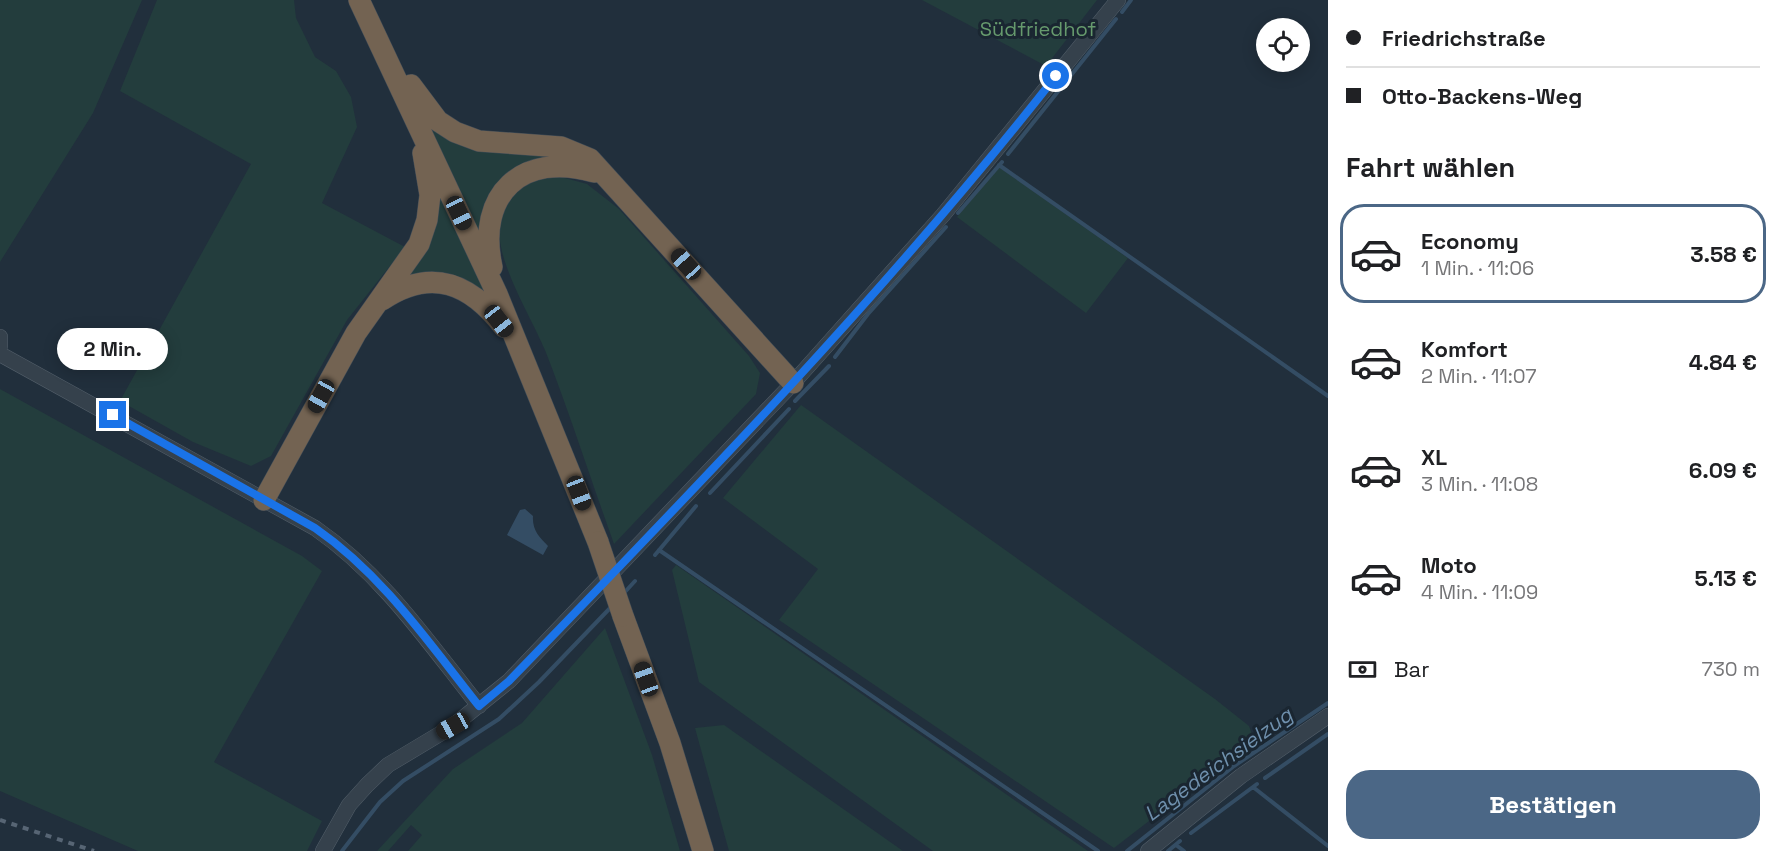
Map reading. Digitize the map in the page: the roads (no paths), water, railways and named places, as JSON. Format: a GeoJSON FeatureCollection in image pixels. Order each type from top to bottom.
{"type":"FeatureCollection","features":[{"type":"Feature","properties":{"kind":"highway"},"geometry":{"type":"LineString","coordinates":[[359,0],[412,110],[520,348],[598,542],[670,743],[703,851]]}},
{"type":"Feature","properties":{"kind":"highway"},"geometry":{"type":"LineString","coordinates":[[370,21],[422,102],[438,121],[455,132],[478,141],[561,147],[590,159],[793,383]]}},
{"type":"Feature","properties":{"kind":"highway"},"geometry":{"type":"LineString","coordinates":[[264,500],[356,333],[419,244],[427,220],[430,195],[427,169],[412,110]]}},
{"type":"Feature","properties":{"kind":"highway"},"geometry":{"type":"LineString","coordinates":[[497,294],[488,251],[489,225],[496,203],[511,183],[531,171],[549,165],[570,165],[606,176]]}},
{"type":"Feature","properties":{"kind":"highway"},"geometry":{"type":"LineString","coordinates":[[374,306],[396,291],[423,281],[446,283],[467,291],[489,308],[520,348]]}},
{"type":"Feature","properties":{"kind":"street"},"geometry":{"type":"LineString","coordinates":[[322,851],[350,805],[366,785],[388,765],[453,726],[509,681],[793,383],[943,215],[1118,0]]}},
{"type":"Feature","properties":{"kind":"street"},"geometry":{"type":"LineString","coordinates":[[0,337],[0,346]]}},
{"type":"Feature","properties":{"kind":"street"},"geometry":{"type":"LineString","coordinates":[[0,354],[315,528],[363,565],[388,590],[479,706]]}},
{"type":"Feature","properties":{"kind":"street"},"geometry":{"type":"LineString","coordinates":[[1148,851],[1241,776],[1328,716]]}},
{"type":"Feature","properties":{"kind":"water"},"geometry":{"type":"Polygon","coordinates":[[[525,509],[533,516],[535,529],[548,546],[543,555],[507,535],[520,510],[525,509]]]}},
{"type":"Feature","properties":{"kind":"waterway"},"geometry":{"type":"LineString","coordinates":[[1122,12],[1131,0]]}},
{"type":"Feature","properties":{"kind":"waterway"},"geometry":{"type":"LineString","coordinates":[[1008,154],[1116,19]]}},
{"type":"Feature","properties":{"kind":"waterway"},"geometry":{"type":"LineString","coordinates":[[958,213],[1002,162]]}},
{"type":"Feature","properties":{"kind":"waterway"},"geometry":{"type":"LineString","coordinates":[[999,165],[1328,396]]}},
{"type":"Feature","properties":{"kind":"waterway"},"geometry":{"type":"LineString","coordinates":[[835,357],[868,314],[946,227]]}},
{"type":"Feature","properties":{"kind":"waterway"},"geometry":{"type":"LineString","coordinates":[[795,401],[829,366]]}},
{"type":"Feature","properties":{"kind":"waterway"},"geometry":{"type":"LineString","coordinates":[[710,493],[789,409]]}},
{"type":"Feature","properties":{"kind":"waterway"},"geometry":{"type":"LineString","coordinates":[[655,555],[696,506]]}},
{"type":"Feature","properties":{"kind":"waterway"},"geometry":{"type":"LineString","coordinates":[[659,550],[1098,851]]}},
{"type":"Feature","properties":{"kind":"waterway"},"geometry":{"type":"LineString","coordinates":[[624,593],[635,581]]}},
{"type":"Feature","properties":{"kind":"waterway"},"geometry":{"type":"LineString","coordinates":[[342,851],[380,802],[403,781],[499,719],[539,682],[613,605]]}},
{"type":"Feature","properties":{"kind":"waterway","name":"Lagedeichsielzug"},"geometry":{"type":"LineString","coordinates":[[1127,851],[1234,766],[1328,703]]}},
{"type":"Feature","properties":{"kind":"waterway"},"geometry":{"type":"LineString","coordinates":[[1265,778],[1328,734]]}},
{"type":"Feature","properties":{"kind":"waterway"},"geometry":{"type":"LineString","coordinates":[[1191,833],[1257,784]]}},
{"type":"Feature","properties":{"kind":"waterway"},"geometry":{"type":"LineString","coordinates":[[1253,787],[1328,846]]}},
{"type":"Feature","properties":{"kind":"waterway"},"geometry":{"type":"LineString","coordinates":[[1168,851],[1180,841]]}},
{"type":"Feature","properties":{"kind":"waterway"},"geometry":{"type":"LineString","coordinates":[[1176,845],[1184,851]]}},
{"type":"Feature","properties":{"kind":"railway"},"geometry":{"type":"LineString","coordinates":[[0,820],[94,851]]}},
{"type":"Feature","properties":{"kind":"park label","name":"Südfriedhof"},"geometry":{"type":"Point","coordinates":[1038,29]}}]}
